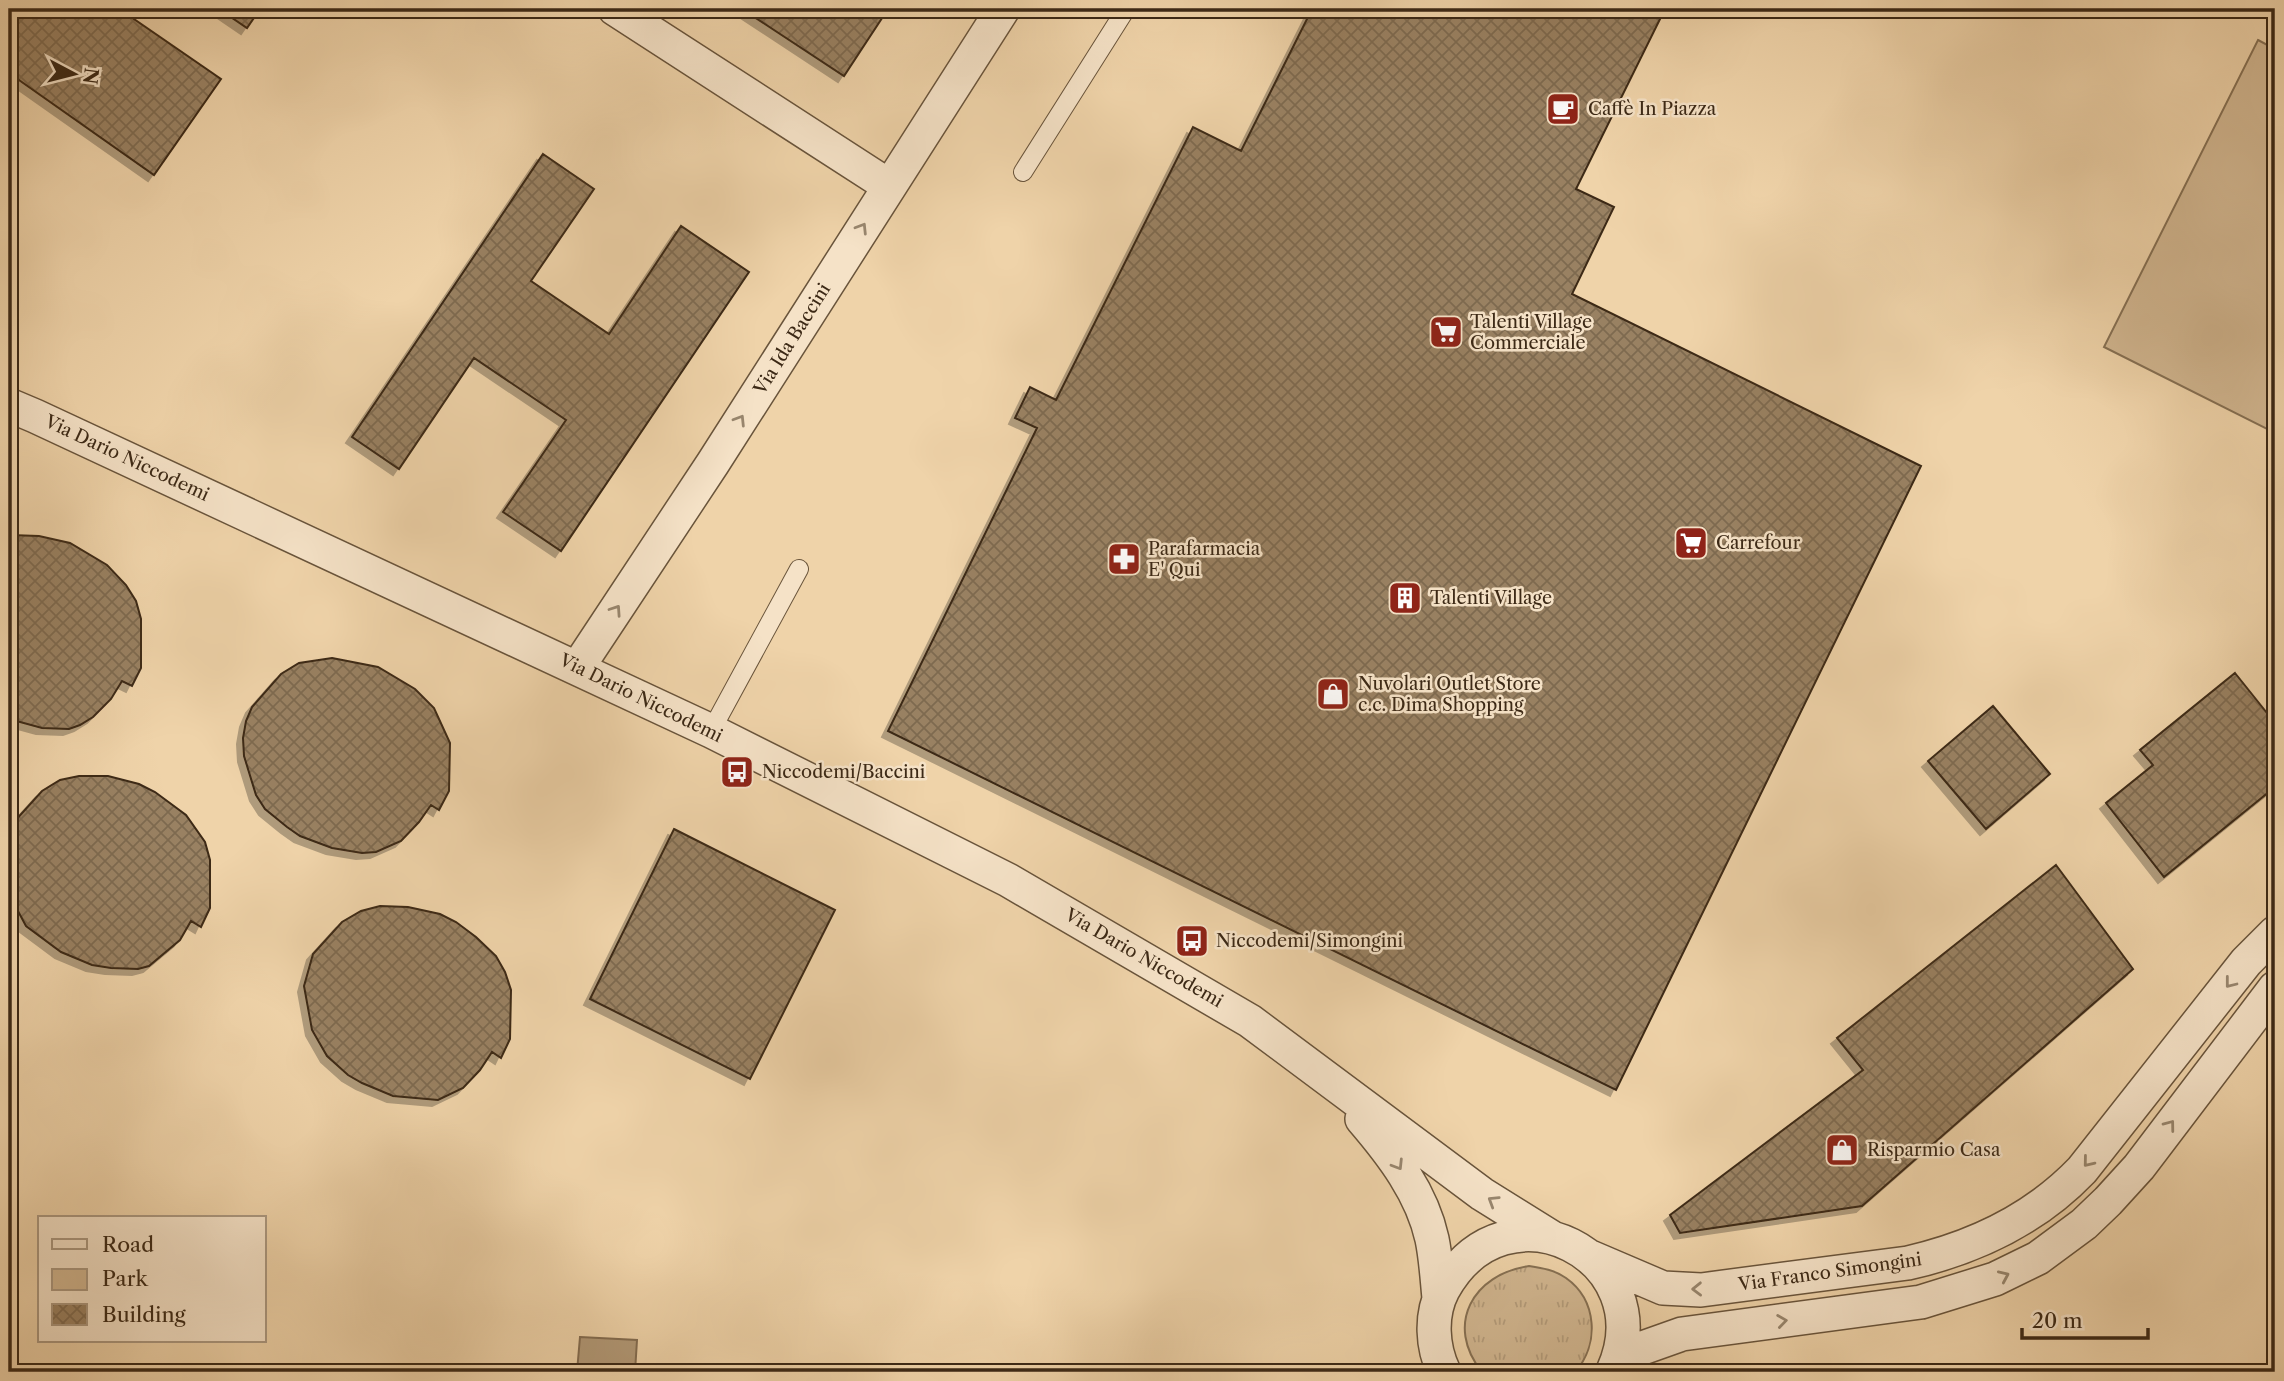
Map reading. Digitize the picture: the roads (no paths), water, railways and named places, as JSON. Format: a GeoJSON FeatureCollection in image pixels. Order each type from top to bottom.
{"type":"FeatureCollection","features":[{"type":"Feature","properties":{"kind":"street"},"geometry":{"type":"LineString","coordinates":[[615,9],[888,186]]}},
{"type":"Feature","properties":{"kind":"street","name":"Via Ida Baccini"},"geometry":{"type":"LineString","coordinates":[[578,667],[713,463],[1003,9]]}},
{"type":"Feature","properties":{"kind":"street","name":"Via Dario Niccodemi"},"geometry":{"type":"LineString","coordinates":[[9,405],[578,667],[1031,892],[1250,1021],[1482,1194],[1551,1237],[1571,1244],[1588,1256]]}},
{"type":"Feature","properties":{"kind":"street","name":"Via Franco Simongini"},"geometry":{"type":"LineString","coordinates":[[1588,1256],[1662,1288],[1701,1290],[1908,1264],[1949,1253],[1998,1232],[2051,1198],[2082,1170],[2246,962],[2275,933]]}},
{"type":"Feature","properties":{"kind":"street"},"geometry":{"type":"LineString","coordinates":[[1617,1364],[1682,1334],[1921,1302],[1996,1279],[2038,1258],[2084,1224],[2131,1176],[2275,988]]}},
{"type":"Feature","properties":{"kind":"street","name":"Via Dario Niccodemi"},"geometry":{"type":"LineString","coordinates":[[1324,1074],[1388,1149],[1412,1187],[1424,1211],[1432,1239],[1439,1298]]}},
{"type":"Feature","properties":{"kind":"street"},"geometry":{"type":"LineString","coordinates":[[1444,1372],[1438,1360],[1433,1328],[1439,1298],[1455,1269],[1476,1250],[1498,1239],[1521,1234],[1551,1237]]}},
{"type":"Feature","properties":{"kind":"street"},"geometry":{"type":"LineString","coordinates":[[1588,1256],[1610,1280],[1622,1312],[1624,1336],[1617,1364]]}},
{"type":"Feature","properties":{"kind":"lane"},"geometry":{"type":"LineString","coordinates":[[1023,172],[1126,9]]}},
{"type":"Feature","properties":{"kind":"lane"},"geometry":{"type":"LineString","coordinates":[[711,731],[799,569]]}},
{"type":"Feature","properties":{"kind":"place","name":"Caffè In Piazza"},"geometry":{"type":"Point","coordinates":[1563,109]}},
{"type":"Feature","properties":{"kind":"place","name":"Talenti Village Commerciale"},"geometry":{"type":"Point","coordinates":[1446,332]}},
{"type":"Feature","properties":{"kind":"place","name":"Carrefour"},"geometry":{"type":"Point","coordinates":[1691,543]}},
{"type":"Feature","properties":{"kind":"place","name":"Parafarmacia E' Qui"},"geometry":{"type":"Point","coordinates":[1124,559]}},
{"type":"Feature","properties":{"kind":"place","name":"Talenti Village"},"geometry":{"type":"Point","coordinates":[1405,598]}},
{"type":"Feature","properties":{"kind":"place","name":"Nuvolari Outlet Store c.c. Dima Shopping"},"geometry":{"type":"Point","coordinates":[1333,694]}},
{"type":"Feature","properties":{"kind":"place","name":"Niccodemi/Baccini"},"geometry":{"type":"Point","coordinates":[737,772]}},
{"type":"Feature","properties":{"kind":"place","name":"Niccodemi/Simongini"},"geometry":{"type":"Point","coordinates":[1192,941]}},
{"type":"Feature","properties":{"kind":"place","name":"Risparmio Casa"},"geometry":{"type":"Point","coordinates":[1842,1150]}}]}
